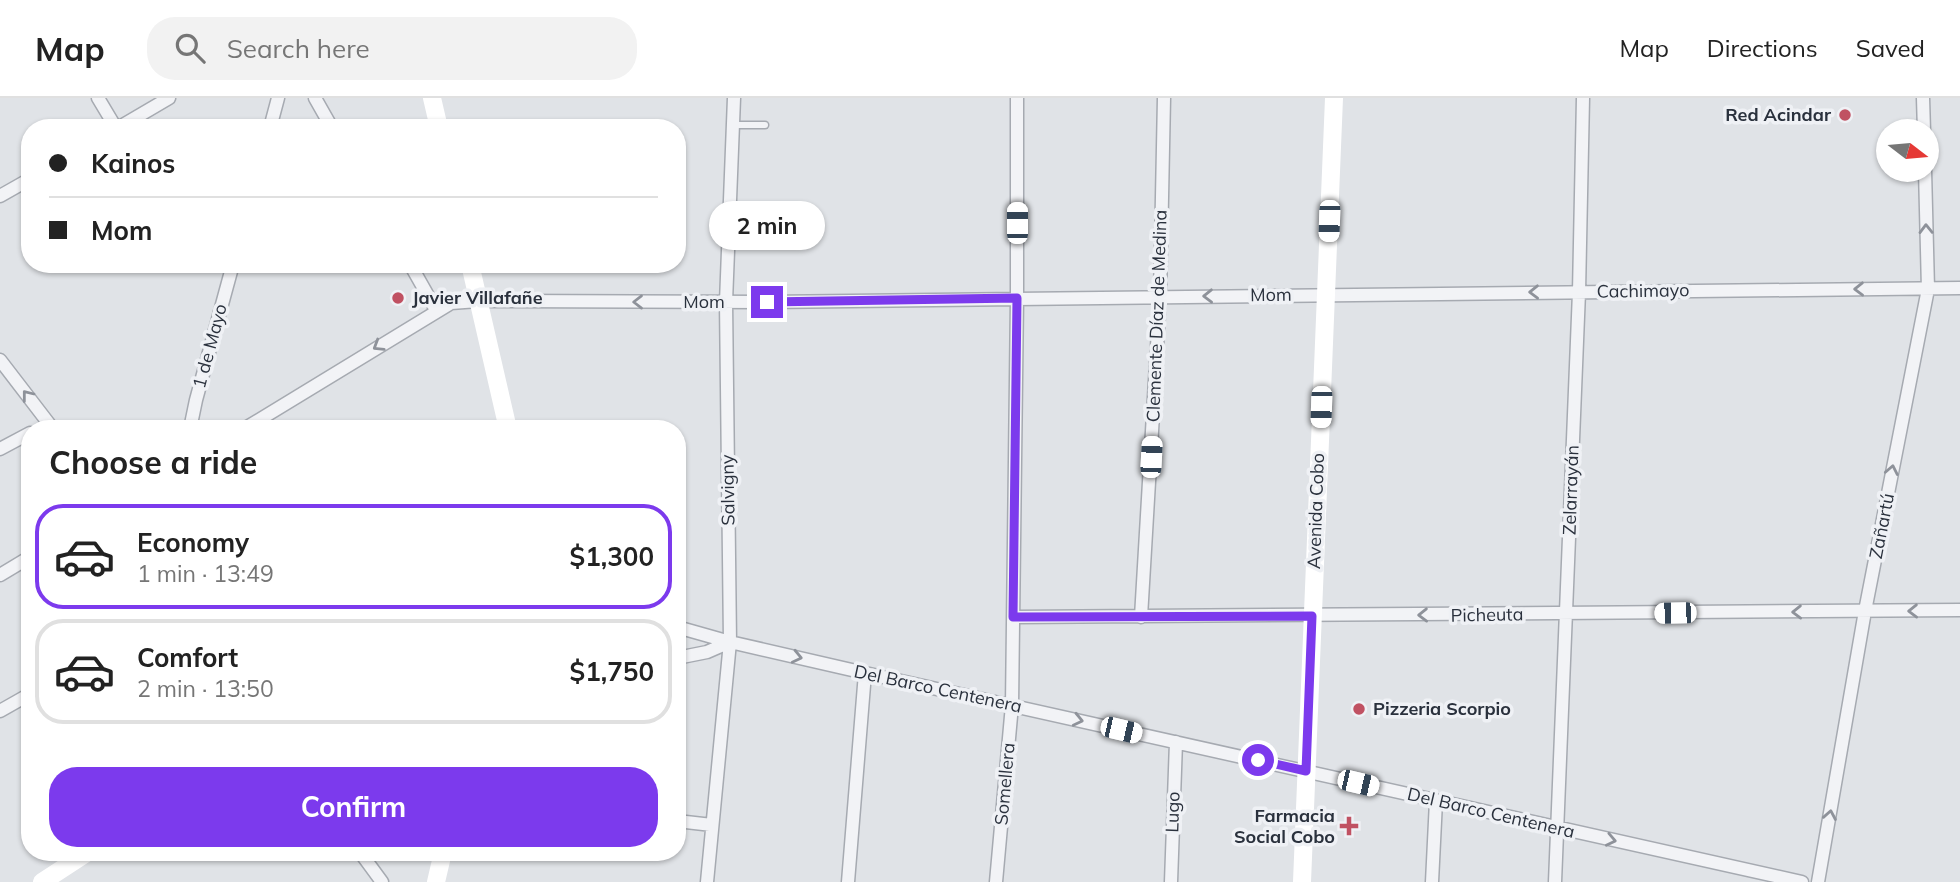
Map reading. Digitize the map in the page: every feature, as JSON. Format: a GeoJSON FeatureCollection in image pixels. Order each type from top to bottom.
{"type":"FeatureCollection","features":[{"type":"Feature","properties":{"kind":"main road"},"geometry":{"type":"LineString","coordinates":[[432,98],[437,119]]}},
{"type":"Feature","properties":{"kind":"main road","name":"Avenida Cobo"},"geometry":{"type":"LineString","coordinates":[[1301,882],[1334,98]]}},
{"type":"Feature","properties":{"kind":"main road"},"geometry":{"type":"LineString","coordinates":[[472,273],[506,420]]}},
{"type":"Feature","properties":{"kind":"main road"},"geometry":{"type":"LineString","coordinates":[[42,882],[74,861]]}},
{"type":"Feature","properties":{"kind":"main road"},"geometry":{"type":"LineString","coordinates":[[436,882],[441,861]]}},
{"type":"Feature","properties":{"kind":"street"},"geometry":{"type":"LineString","coordinates":[[98,98],[111,119]]}},
{"type":"Feature","properties":{"kind":"street"},"geometry":{"type":"LineString","coordinates":[[133,119],[169,98]]}},
{"type":"Feature","properties":{"kind":"street"},"geometry":{"type":"LineString","coordinates":[[272,119],[278,98]]}},
{"type":"Feature","properties":{"kind":"street"},"geometry":{"type":"LineString","coordinates":[[315,98],[327,119]]}},
{"type":"Feature","properties":{"kind":"street","name":"Salvigny"},"geometry":{"type":"LineString","coordinates":[[707,882],[730,642],[726,302],[734,98]]}},
{"type":"Feature","properties":{"kind":"street","name":"Somellera"},"geometry":{"type":"LineString","coordinates":[[996,882],[1012,705],[1017,98]]}},
{"type":"Feature","properties":{"kind":"street","name":"Clemente Díaz de Medina"},"geometry":{"type":"LineString","coordinates":[[1141,617],[1160,296],[1164,98]]}},
{"type":"Feature","properties":{"kind":"street","name":"Zelarrayán"},"geometry":{"type":"LineString","coordinates":[[1555,882],[1579,292],[1583,98]]}},
{"type":"Feature","properties":{"kind":"street"},"geometry":{"type":"LineString","coordinates":[[1923,98],[1924,119]]}},
{"type":"Feature","properties":{"kind":"street","name":"Zañartú"},"geometry":{"type":"LineString","coordinates":[[1818,882],[1865,611],[1928,289],[1925,182]]}},
{"type":"Feature","properties":{"kind":"street"},"geometry":{"type":"LineString","coordinates":[[0,196],[21,184]]}},
{"type":"Feature","properties":{"kind":"street","name":"1 de Mayo"},"geometry":{"type":"LineString","coordinates":[[192,420],[231,273]]}},
{"type":"Feature","properties":{"kind":"street"},"geometry":{"type":"LineString","coordinates":[[415,273],[436,310]]}},
{"type":"Feature","properties":{"kind":"street","name":"Cachimayo"},"geometry":{"type":"LineString","coordinates":[[1325,295],[1960,288]]}},
{"type":"Feature","properties":{"kind":"street","name":"Mom"},"geometry":{"type":"LineString","coordinates":[[259,420],[451,303],[1325,295]]}},
{"type":"Feature","properties":{"kind":"street"},"geometry":{"type":"LineString","coordinates":[[0,360],[41,420]]}},
{"type":"Feature","properties":{"kind":"street"},"geometry":{"type":"LineString","coordinates":[[0,449],[21,438]]}},
{"type":"Feature","properties":{"kind":"street"},"geometry":{"type":"LineString","coordinates":[[0,575],[21,562]]}},
{"type":"Feature","properties":{"kind":"street","name":"Picheuta"},"geometry":{"type":"LineString","coordinates":[[1013,617],[1960,610]]}},
{"type":"Feature","properties":{"kind":"street","name":"Del Barco Centenera"},"geometry":{"type":"LineString","coordinates":[[686,630],[865,673],[1802,882]]}},
{"type":"Feature","properties":{"kind":"street"},"geometry":{"type":"LineString","coordinates":[[686,656],[707,652],[730,642]]}},
{"type":"Feature","properties":{"kind":"street"},"geometry":{"type":"LineString","coordinates":[[848,882],[865,673]]}},
{"type":"Feature","properties":{"kind":"street"},"geometry":{"type":"LineString","coordinates":[[0,711],[21,699]]}},
{"type":"Feature","properties":{"kind":"street","name":"Lugo"},"geometry":{"type":"LineString","coordinates":[[1171,882],[1176,742]]}},
{"type":"Feature","properties":{"kind":"street"},"geometry":{"type":"LineString","coordinates":[[1432,882],[1436,801]]}},
{"type":"Feature","properties":{"kind":"street"},"geometry":{"type":"LineString","coordinates":[[686,822],[712,825]]}},
{"type":"Feature","properties":{"kind":"street"},"geometry":{"type":"LineString","coordinates":[[367,861],[382,882]]}},
{"type":"Feature","properties":{"kind":"lane"},"geometry":{"type":"LineString","coordinates":[[733,125],[765,125]]}},
{"type":"Feature","properties":{"kind":"place","name":"Red Acindar"},"geometry":{"type":"Point","coordinates":[1845,115]}},
{"type":"Feature","properties":{"kind":"place","name":"Javier Villafañe"},"geometry":{"type":"Point","coordinates":[398,298]}},
{"type":"Feature","properties":{"kind":"place","name":"Pizzeria Scorpio"},"geometry":{"type":"Point","coordinates":[1359,709]}},
{"type":"Feature","properties":{"kind":"place","name":"Farmacia Social Cobo"},"geometry":{"type":"Point","coordinates":[1349,826]}},
{"type":"Feature","properties":{"kind":"route"},"geometry":{"type":"LineString","coordinates":[[767,302],[1017,298],[1013,617],[1312,616],[1306,771],[1258,760]]}}]}
